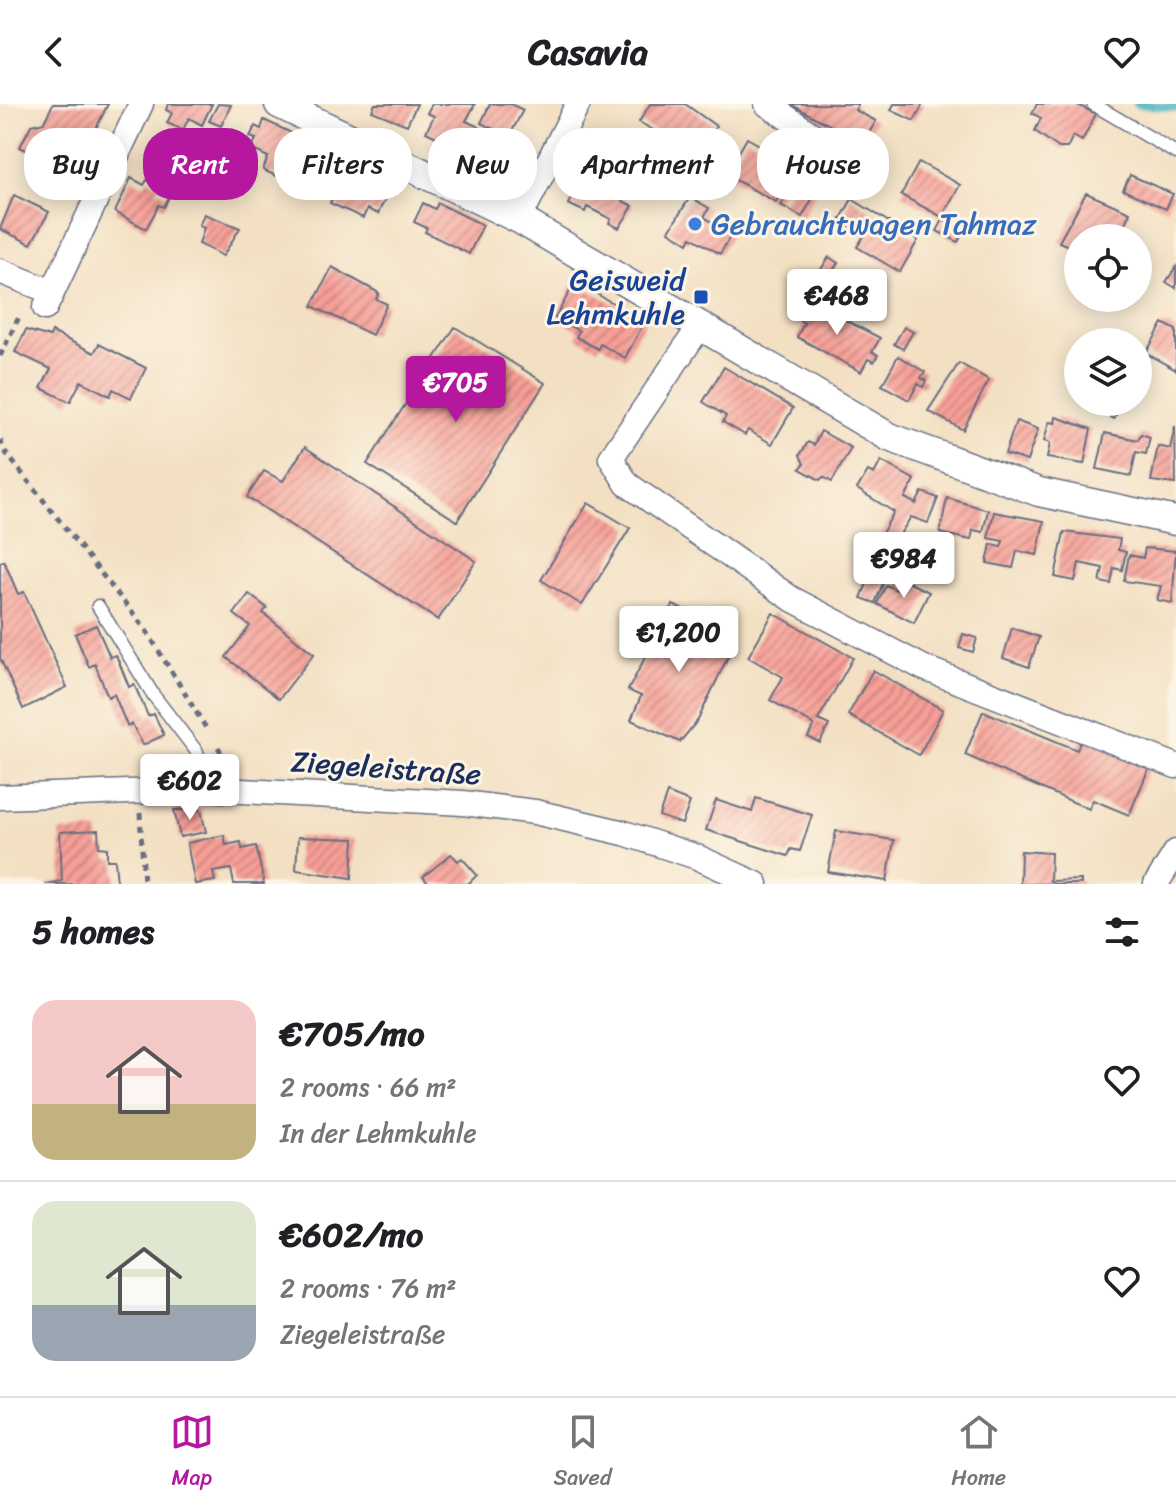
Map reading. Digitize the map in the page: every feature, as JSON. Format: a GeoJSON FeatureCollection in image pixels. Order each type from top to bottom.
{"type":"FeatureCollection","features":[{"type":"Feature","properties":{"kind":"street"},"geometry":{"type":"LineString","coordinates":[[0,271],[44,295],[141,104]]}},
{"type":"Feature","properties":{"kind":"street"},"geometry":{"type":"LineString","coordinates":[[279,104],[519,219],[889,437],[1039,492],[1176,521]]}},
{"type":"Feature","properties":{"kind":"street"},"geometry":{"type":"LineString","coordinates":[[519,219],[578,104]]}},
{"type":"Feature","properties":{"kind":"street"},"geometry":{"type":"LineString","coordinates":[[767,104],[802,128]]}},
{"type":"Feature","properties":{"kind":"street"},"geometry":{"type":"LineString","coordinates":[[700,326],[611,458],[627,484],[792,599],[924,668],[1176,766]]}},
{"type":"Feature","properties":{"kind":"street","name":"Ziegeleistraße"},"geometry":{"type":"LineString","coordinates":[[0,797],[206,789],[463,803],[535,812],[639,838],[697,857],[756,884]]}},
{"type":"Feature","properties":{"kind":"street"},"geometry":{"type":"LineString","coordinates":[[1156,884],[1176,852]]}},
{"type":"Feature","properties":{"kind":"lane"},"geometry":{"type":"LineString","coordinates":[[1093,104],[1176,153]]}},
{"type":"Feature","properties":{"kind":"lane"},"geometry":{"type":"LineString","coordinates":[[98,606],[154,696],[197,752],[206,789]]}},
{"type":"Feature","properties":{"kind":"path"},"geometry":{"type":"LineString","coordinates":[[0,356],[44,295]]}},
{"type":"Feature","properties":{"kind":"path"},"geometry":{"type":"LineString","coordinates":[[138,790],[144,884]]}},
{"type":"Feature","properties":{"kind":"building"},"geometry":{"type":"Polygon","coordinates":[[[53,104],[108,104],[96,128],[30,128],[44,122],[53,104]]]}},
{"type":"Feature","properties":{"kind":"building"},"geometry":{"type":"Polygon","coordinates":[[[168,104],[212,104],[202,125],[189,118],[184,128],[167,123],[172,113],[166,110],[168,104]]]}},
{"type":"Feature","properties":{"kind":"building"},"geometry":{"type":"Polygon","coordinates":[[[218,104],[231,105],[221,126],[209,121],[218,104]]]}},
{"type":"Feature","properties":{"kind":"building"},"geometry":{"type":"Polygon","coordinates":[[[375,104],[417,104],[407,125],[372,111],[375,104]]]}},
{"type":"Feature","properties":{"kind":"building"},"geometry":{"type":"Polygon","coordinates":[[[432,104],[475,104],[466,121],[479,127],[428,128],[434,116],[427,113],[432,104]]]}},
{"type":"Feature","properties":{"kind":"building"},"geometry":{"type":"Polygon","coordinates":[[[490,104],[511,104],[523,110],[514,128],[491,128],[481,123],[490,104]]]}},
{"type":"Feature","properties":{"kind":"building"},"geometry":{"type":"Polygon","coordinates":[[[650,104],[685,104],[716,126],[650,128],[639,122],[650,104]]]}},
{"type":"Feature","properties":{"kind":"building"},"geometry":{"type":"Polygon","coordinates":[[[790,104],[858,104],[855,110],[876,121],[872,128],[835,128],[790,104]]]}},
{"type":"Feature","properties":{"kind":"building"},"geometry":{"type":"Polygon","coordinates":[[[894,104],[923,104],[914,121],[891,110],[894,104]]]}},
{"type":"Feature","properties":{"kind":"building"},"geometry":{"type":"Polygon","coordinates":[[[1037,104],[1076,104],[1096,114],[1082,141],[1073,136],[1067,148],[1059,148],[1035,131],[1041,118],[1032,113],[1037,104]]]}},
{"type":"Feature","properties":{"kind":"building"},"geometry":{"type":"Polygon","coordinates":[[[264,120],[281,128],[274,128],[274,175],[263,170],[268,157],[258,152],[258,128],[254,128],[255,126],[261,129],[264,120]]]}},
{"type":"Feature","properties":{"kind":"building"},"geometry":{"type":"Polygon","coordinates":[[[747,138],[757,144],[757,192],[741,183],[741,149],[747,138]]]}},
{"type":"Feature","properties":{"kind":"building"},"geometry":{"type":"Polygon","coordinates":[[[919,162],[960,185],[942,217],[901,195],[919,162]]]}},
{"type":"Feature","properties":{"kind":"building"},"geometry":{"type":"Polygon","coordinates":[[[1130,175],[1173,194],[1166,209],[1123,190],[1130,175]]]}},
{"type":"Feature","properties":{"kind":"building"},"geometry":{"type":"Polygon","coordinates":[[[131,178],[143,184],[143,200],[168,200],[164,207],[159,205],[146,229],[115,212],[121,200],[127,200],[127,186],[131,178]]]}},
{"type":"Feature","properties":{"kind":"building"},"geometry":{"type":"Polygon","coordinates":[[[1086,193],[1130,212],[1125,224],[1069,224],[1086,193]]]}},
{"type":"Feature","properties":{"kind":"building"},"geometry":{"type":"Polygon","coordinates":[[[14,195],[49,212],[31,244],[0,229],[14,195]]]}},
{"type":"Feature","properties":{"kind":"building"},"geometry":{"type":"Polygon","coordinates":[[[331,200],[385,200],[378,214],[367,209],[363,218],[330,203],[331,200]]]}},
{"type":"Feature","properties":{"kind":"building"},"geometry":{"type":"Polygon","coordinates":[[[570,200],[621,200],[633,206],[619,228],[609,223],[611,219],[587,207],[585,212],[568,204],[570,200]]]}},
{"type":"Feature","properties":{"kind":"building","name":"Gebrauchtwagen Tahmaz"},"geometry":{"type":"Polygon","coordinates":[[[688,200],[695,200],[709,208],[704,217],[732,233],[720,254],[691,237],[688,243],[669,231],[688,200]]]}},
{"type":"Feature","properties":{"kind":"building"},"geometry":{"type":"Polygon","coordinates":[[[784,200],[812,200],[802,217],[781,205],[784,200]]]}},
{"type":"Feature","properties":{"kind":"building"},"geometry":{"type":"Polygon","coordinates":[[[854,200],[918,240],[900,272],[857,247],[864,236],[839,222],[854,200]]]}},
{"type":"Feature","properties":{"kind":"building"},"geometry":{"type":"Polygon","coordinates":[[[423,203],[435,209],[438,203],[483,225],[469,254],[425,232],[427,228],[414,222],[423,203]]]}},
{"type":"Feature","properties":{"kind":"building"},"geometry":{"type":"Polygon","coordinates":[[[204,214],[240,228],[223,256],[199,244],[204,228],[199,226],[204,214]]]}},
{"type":"Feature","properties":{"kind":"building"},"geometry":{"type":"Polygon","coordinates":[[[943,220],[964,231],[958,242],[937,231],[943,220]]]}},
{"type":"Feature","properties":{"kind":"building"},"geometry":{"type":"Polygon","coordinates":[[[829,257],[838,263],[826,282],[816,277],[829,257]]]}},
{"type":"Feature","properties":{"kind":"building"},"geometry":{"type":"Polygon","coordinates":[[[332,267],[379,293],[376,299],[387,304],[372,335],[312,306],[332,267]]]}},
{"type":"Feature","properties":{"kind":"building"},"geometry":{"type":"Polygon","coordinates":[[[1176,267],[1176,288],[1166,282],[1176,267]]]}},
{"type":"Feature","properties":{"kind":"building"},"geometry":{"type":"Polygon","coordinates":[[[575,282],[645,321],[625,358],[600,344],[598,349],[576,337],[579,331],[555,318],[575,282]]]}},
{"type":"Feature","properties":{"kind":"building"},"geometry":{"type":"Polygon","coordinates":[[[809,301],[880,338],[872,352],[878,355],[874,362],[868,359],[861,372],[797,337],[804,323],[799,320],[809,301]]]}},
{"type":"Feature","properties":{"kind":"building"},"geometry":{"type":"Polygon","coordinates":[[[1163,323],[1176,330],[1176,370],[1152,356],[1152,342],[1163,323]]]}},
{"type":"Feature","properties":{"kind":"building"},"geometry":{"type":"Polygon","coordinates":[[[455,327],[545,383],[457,521],[367,464],[455,327]]]}},
{"type":"Feature","properties":{"kind":"building"},"geometry":{"type":"Polygon","coordinates":[[[904,327],[913,332],[903,349],[894,344],[904,327]]]}},
{"type":"Feature","properties":{"kind":"building"},"geometry":{"type":"Polygon","coordinates":[[[26,330],[50,337],[52,332],[94,353],[99,344],[146,368],[131,398],[113,389],[110,396],[81,381],[70,402],[41,388],[51,369],[15,352],[26,330]]]}},
{"type":"Feature","properties":{"kind":"building"},"geometry":{"type":"Polygon","coordinates":[[[898,356],[925,372],[921,378],[926,381],[923,387],[918,384],[909,400],[882,385],[898,356]]]}},
{"type":"Feature","properties":{"kind":"building"},"geometry":{"type":"Polygon","coordinates":[[[959,363],[989,380],[963,430],[928,411],[959,363]]]}},
{"type":"Feature","properties":{"kind":"building"},"geometry":{"type":"Polygon","coordinates":[[[724,367],[793,408],[772,444],[748,430],[745,435],[723,422],[726,416],[703,402],[724,367]]]}},
{"type":"Feature","properties":{"kind":"building"},"geometry":{"type":"Polygon","coordinates":[[[1056,417],[1091,429],[1084,464],[1047,458],[1050,443],[1044,441],[1049,422],[1055,423],[1056,417]]]}},
{"type":"Feature","properties":{"kind":"building"},"geometry":{"type":"Polygon","coordinates":[[[1016,421],[1038,429],[1027,461],[1005,454],[1016,421]]]}},
{"type":"Feature","properties":{"kind":"building"},"geometry":{"type":"Polygon","coordinates":[[[1175,426],[1176,484],[1151,481],[1158,446],[1170,449],[1175,426]]]}},
{"type":"Feature","properties":{"kind":"building"},"geometry":{"type":"Polygon","coordinates":[[[821,431],[851,448],[832,482],[823,477],[820,480],[800,469],[804,464],[800,455],[808,442],[814,445],[821,431]]]}},
{"type":"Feature","properties":{"kind":"building"},"geometry":{"type":"Polygon","coordinates":[[[1105,433],[1138,440],[1141,434],[1150,437],[1146,454],[1136,452],[1131,476],[1097,469],[1105,433]]]}},
{"type":"Feature","properties":{"kind":"building"},"geometry":{"type":"Polygon","coordinates":[[[305,447],[476,561],[438,620],[247,497],[264,471],[283,481],[305,447]]]}},
{"type":"Feature","properties":{"kind":"building"},"geometry":{"type":"Polygon","coordinates":[[[881,461],[915,480],[905,498],[916,504],[922,492],[938,498],[928,523],[911,517],[895,542],[881,535],[894,512],[857,489],[868,471],[874,474],[881,461]]]}},
{"type":"Feature","properties":{"kind":"building"},"geometry":{"type":"Polygon","coordinates":[[[947,498],[988,510],[983,532],[973,530],[971,540],[940,533],[947,498]]]}},
{"type":"Feature","properties":{"kind":"building"},"geometry":{"type":"Polygon","coordinates":[[[588,503],[630,528],[582,605],[541,580],[588,503]]]}},
{"type":"Feature","properties":{"kind":"building"},"geometry":{"type":"Polygon","coordinates":[[[994,512],[1044,521],[1037,555],[1017,551],[1013,568],[987,563],[991,544],[1001,547],[1003,541],[988,538],[994,512]]]}},
{"type":"Feature","properties":{"kind":"building"},"geometry":{"type":"Polygon","coordinates":[[[1064,532],[1120,539],[1118,550],[1126,552],[1122,570],[1114,568],[1111,584],[1100,582],[1103,568],[1079,563],[1075,581],[1055,577],[1064,532]]]}},
{"type":"Feature","properties":{"kind":"building"},"geometry":{"type":"Polygon","coordinates":[[[1145,548],[1176,551],[1172,603],[1157,600],[1161,586],[1124,581],[1129,555],[1143,558],[1145,548]]]}},
{"type":"Feature","properties":{"kind":"building"},"geometry":{"type":"Polygon","coordinates":[[[4,561],[18,594],[24,592],[67,687],[23,709],[0,658],[0,562],[4,561]]]}},
{"type":"Feature","properties":{"kind":"building"},"geometry":{"type":"Polygon","coordinates":[[[870,576],[884,581],[875,603],[861,598],[870,576]]]}},
{"type":"Feature","properties":{"kind":"building"},"geometry":{"type":"Polygon","coordinates":[[[901,579],[929,592],[914,623],[877,604],[886,585],[896,590],[901,579]]]}},
{"type":"Feature","properties":{"kind":"building"},"geometry":{"type":"Polygon","coordinates":[[[249,594],[267,608],[263,613],[314,654],[279,699],[226,657],[250,626],[234,614],[249,594]]]}},
{"type":"Feature","properties":{"kind":"building"},"geometry":{"type":"Polygon","coordinates":[[[673,605],[731,631],[722,649],[730,652],[698,720],[680,742],[631,720],[641,696],[628,690],[673,605]]]}},
{"type":"Feature","properties":{"kind":"building"},"geometry":{"type":"Polygon","coordinates":[[[773,613],[853,658],[818,720],[829,725],[820,743],[808,737],[814,725],[770,700],[783,677],[748,657],[773,613]]]}},
{"type":"Feature","properties":{"kind":"building"},"geometry":{"type":"Polygon","coordinates":[[[96,625],[110,657],[116,655],[129,687],[134,684],[148,716],[154,714],[164,735],[143,745],[132,724],[127,726],[114,694],[108,697],[95,664],[89,667],[75,634],[96,625]]]}},
{"type":"Feature","properties":{"kind":"building"},"geometry":{"type":"Polygon","coordinates":[[[1012,628],[1039,637],[1029,667],[1003,658],[1012,628]]]}},
{"type":"Feature","properties":{"kind":"building"},"geometry":{"type":"Polygon","coordinates":[[[963,634],[977,638],[973,652],[959,648],[963,634]]]}},
{"type":"Feature","properties":{"kind":"building"},"geometry":{"type":"Polygon","coordinates":[[[873,670],[943,710],[919,755],[848,715],[873,670]]]}},
{"type":"Feature","properties":{"kind":"building"},"geometry":{"type":"Polygon","coordinates":[[[983,711],[1077,750],[1082,737],[1150,766],[1129,815],[1093,800],[1089,809],[965,755],[983,711]]]}},
{"type":"Feature","properties":{"kind":"building"},"geometry":{"type":"Polygon","coordinates":[[[667,793],[690,802],[682,824],[659,816],[667,793]]]}},
{"type":"Feature","properties":{"kind":"building"},"geometry":{"type":"Polygon","coordinates":[[[756,798],[812,815],[800,851],[791,849],[788,856],[706,830],[716,800],[752,812],[756,798]]]}},
{"type":"Feature","properties":{"kind":"building"},"geometry":{"type":"Polygon","coordinates":[[[174,810],[201,810],[206,832],[180,837],[174,810]]]}},
{"type":"Feature","properties":{"kind":"building"},"geometry":{"type":"Polygon","coordinates":[[[98,830],[99,847],[107,848],[107,860],[115,860],[117,884],[45,884],[62,881],[60,832],[98,830]]]}},
{"type":"Feature","properties":{"kind":"building"},"geometry":{"type":"Polygon","coordinates":[[[836,831],[894,840],[887,881],[828,872],[836,831]]]}},
{"type":"Feature","properties":{"kind":"building"},"geometry":{"type":"Polygon","coordinates":[[[224,835],[226,845],[241,842],[242,849],[256,846],[264,884],[234,884],[231,869],[213,872],[215,881],[195,884],[187,843],[224,835]]]}},
{"type":"Feature","properties":{"kind":"building"},"geometry":{"type":"Polygon","coordinates":[[[298,837],[354,839],[352,878],[296,870],[298,837]]]}},
{"type":"Feature","properties":{"kind":"building"},"geometry":{"type":"Polygon","coordinates":[[[1021,851],[1051,853],[1050,881],[1081,880],[1081,884],[1020,884],[1021,851]]]}},
{"type":"Feature","properties":{"kind":"building"},"geometry":{"type":"Polygon","coordinates":[[[451,854],[458,861],[462,858],[477,875],[468,884],[429,884],[423,877],[451,854]]]}},
{"type":"Feature","properties":{"kind":"waterway"},"geometry":{"type":"LineString","coordinates":[[1137,104],[1176,108]]}},
{"type":"Feature","properties":{"kind":"place","name":"Gebrauchtwagen Tahmaz"},"geometry":{"type":"Point","coordinates":[695,224]}},
{"type":"Feature","properties":{"kind":"place","name":"Geisweid Lehmkuhle"},"geometry":{"type":"Point","coordinates":[701,297]}}]}
